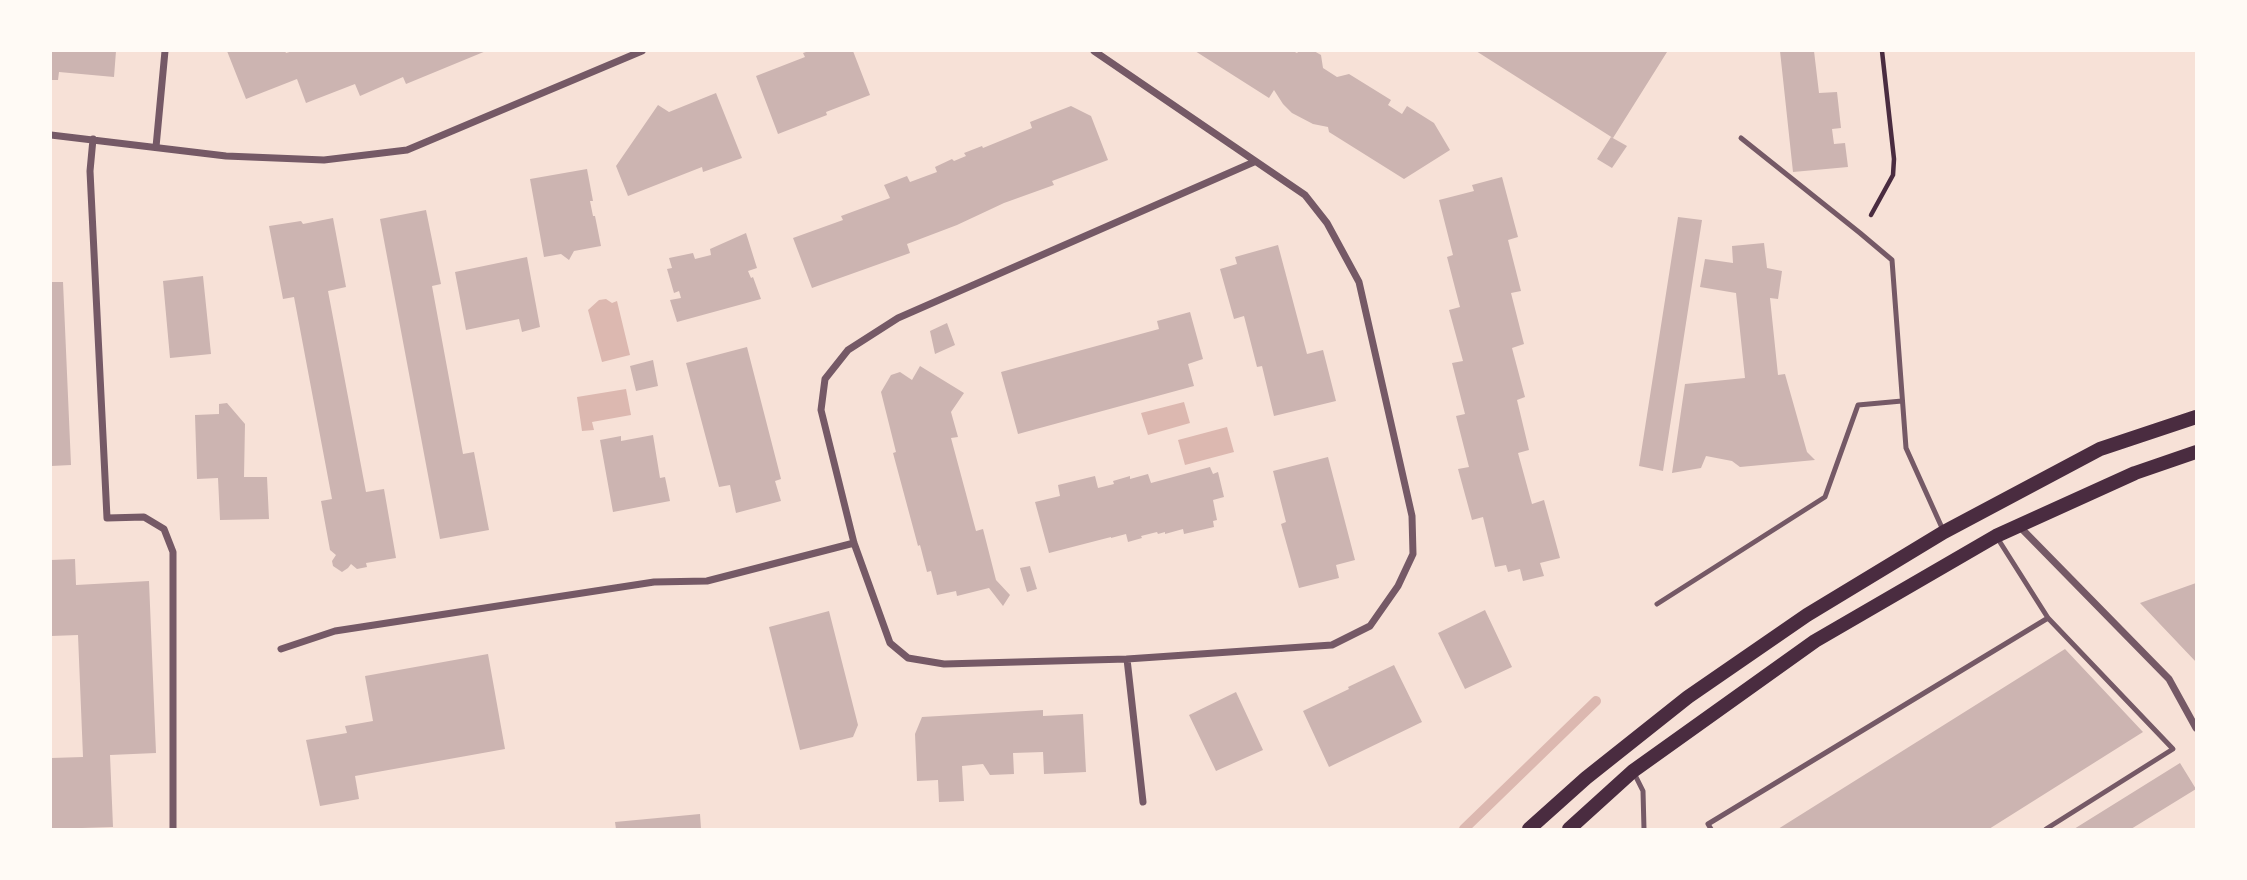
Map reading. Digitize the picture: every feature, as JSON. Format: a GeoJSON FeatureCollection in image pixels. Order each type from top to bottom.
{"type":"FeatureCollection","features":[{"type":"Feature","properties":{"kind":"main road"},"geometry":{"type":"LineString","coordinates":[[1529,829],[1586,778],[1688,696],[1807,615],[1944,532],[2100,449],[2196,417]]}},
{"type":"Feature","properties":{"kind":"main road"},"geometry":{"type":"LineString","coordinates":[[1569,829],[1633,771],[1815,641],[1996,536],[2135,473],[2196,452]]}},
{"type":"Feature","properties":{"kind":"street"},"geometry":{"type":"LineString","coordinates":[[156,146],[165,51]]}},
{"type":"Feature","properties":{"kind":"street"},"geometry":{"type":"LineString","coordinates":[[51,135],[226,156],[324,160],[407,150],[642,51]]}},
{"type":"Feature","properties":{"kind":"street"},"geometry":{"type":"LineString","coordinates":[[1094,51],[1305,195],[1327,223],[1359,282],[1412,516],[1413,554],[1398,586],[1370,626],[1332,645],[1127,659],[944,664],[908,658],[890,643],[853,543],[821,410],[825,379],[848,350],[898,318],[1254,162]]}},
{"type":"Feature","properties":{"kind":"street"},"geometry":{"type":"LineString","coordinates":[[93,139],[90,172],[107,518],[144,517],[164,528],[173,552],[173,829]]}},
{"type":"Feature","properties":{"kind":"street"},"geometry":{"type":"LineString","coordinates":[[2019,526],[2169,679],[2196,727]]}},
{"type":"Feature","properties":{"kind":"street"},"geometry":{"type":"LineString","coordinates":[[281,649],[335,631],[654,582],[707,581],[853,543]]}},
{"type":"Feature","properties":{"kind":"street"},"geometry":{"type":"LineString","coordinates":[[1127,659],[1143,802]]}},
{"type":"Feature","properties":{"kind":"lane"},"geometry":{"type":"LineString","coordinates":[[1741,138],[1892,260],[1906,448],[1944,532]]}},
{"type":"Feature","properties":{"kind":"lane"},"geometry":{"type":"LineString","coordinates":[[1657,604],[1825,497],[1858,405],[1902,401]]}},
{"type":"Feature","properties":{"kind":"lane"},"geometry":{"type":"LineString","coordinates":[[1996,536],[2048,618],[2173,749],[2046,829]]}},
{"type":"Feature","properties":{"kind":"lane"},"geometry":{"type":"LineString","coordinates":[[1712,829],[1708,824],[2048,618]]}},
{"type":"Feature","properties":{"kind":"lane"},"geometry":{"type":"LineString","coordinates":[[1633,771],[1643,791],[1644,829]]}},
{"type":"Feature","properties":{"kind":"path"},"geometry":{"type":"LineString","coordinates":[[1860,233],[1893,175],[1894,159],[1882,51]]}},
{"type":"Feature","properties":{"kind":"shaded area"},"geometry":{"type":"Polygon","coordinates":[[[606,299],[612,303],[617,301],[630,355],[602,362],[588,310],[599,300],[606,299]]]}},
{"type":"Feature","properties":{"kind":"shaded area"},"geometry":{"type":"Polygon","coordinates":[[[626,389],[631,415],[592,422],[594,430],[582,431],[577,397],[626,389]]]}},
{"type":"Feature","properties":{"kind":"shaded area"},"geometry":{"type":"Polygon","coordinates":[[[1184,402],[1190,423],[1148,435],[1141,413],[1184,402]]]}},
{"type":"Feature","properties":{"kind":"shaded area"},"geometry":{"type":"Polygon","coordinates":[[[1227,427],[1234,452],[1185,465],[1178,440],[1227,427]]]}},
{"type":"Feature","properties":{"kind":"building"},"geometry":{"type":"Polygon","coordinates":[[[51,51],[116,51],[114,77],[59,72],[58,80],[51,80],[51,51]]]}},
{"type":"Feature","properties":{"kind":"building"},"geometry":{"type":"Polygon","coordinates":[[[227,51],[486,51],[406,84],[403,77],[360,96],[355,84],[306,103],[297,79],[246,99],[227,51]]]}},
{"type":"Feature","properties":{"kind":"building"},"geometry":{"type":"Polygon","coordinates":[[[853,51],[870,95],[778,134],[756,76],[805,57],[803,53],[853,51]]]}},
{"type":"Feature","properties":{"kind":"building"},"geometry":{"type":"Polygon","coordinates":[[[1195,51],[1314,51],[1321,55],[1323,68],[1337,77],[1349,74],[1391,100],[1388,105],[1402,114],[1407,106],[1434,123],[1450,150],[1404,179],[1329,132],[1328,127],[1313,124],[1292,113],[1274,90],[1269,98],[1195,51]]]}},
{"type":"Feature","properties":{"kind":"building"},"geometry":{"type":"Polygon","coordinates":[[[1476,51],[1665,51],[1667,52],[1613,138],[1476,51]]]}},
{"type":"Feature","properties":{"kind":"building"},"geometry":{"type":"Polygon","coordinates":[[[1780,51],[1814,51],[1819,93],[1837,92],[1841,128],[1832,129],[1834,144],[1845,143],[1848,167],[1793,172],[1780,51]]]}},
{"type":"Feature","properties":{"kind":"building"},"geometry":{"type":"Polygon","coordinates":[[[716,93],[742,158],[703,172],[702,167],[628,196],[616,166],[658,105],[669,112],[716,93]]]}},
{"type":"Feature","properties":{"kind":"building"},"geometry":{"type":"Polygon","coordinates":[[[1071,106],[1091,116],[1108,160],[1052,181],[1054,185],[907,244],[910,253],[812,288],[793,238],[843,220],[841,216],[890,198],[884,185],[907,176],[910,182],[937,172],[935,167],[966,156],[964,153],[1032,128],[1030,122],[1071,106]]]}},
{"type":"Feature","properties":{"kind":"building"},"geometry":{"type":"Polygon","coordinates":[[[1611,137],[1627,146],[1612,168],[1597,159],[1611,137]]]}},
{"type":"Feature","properties":{"kind":"building"},"geometry":{"type":"Polygon","coordinates":[[[587,169],[593,201],[590,201],[601,246],[574,251],[569,260],[561,254],[544,257],[530,179],[587,169]]]}},
{"type":"Feature","properties":{"kind":"building"},"geometry":{"type":"Polygon","coordinates":[[[1502,177],[1518,237],[1508,240],[1521,291],[1511,293],[1524,344],[1512,348],[1525,397],[1517,400],[1529,450],[1518,453],[1532,504],[1544,500],[1560,558],[1540,563],[1544,576],[1523,581],[1520,569],[1508,572],[1506,565],[1495,567],[1483,517],[1472,520],[1458,469],[1469,467],[1456,416],[1465,414],[1452,363],[1463,361],[1449,310],[1460,307],[1447,257],[1453,255],[1439,200],[1474,191],[1472,185],[1502,177]]]}},
{"type":"Feature","properties":{"kind":"building"},"geometry":{"type":"Polygon","coordinates":[[[426,210],[441,284],[432,286],[463,454],[474,452],[489,530],[440,539],[380,219],[426,210]]]}},
{"type":"Feature","properties":{"kind":"building"},"geometry":{"type":"Polygon","coordinates":[[[1678,217],[1702,220],[1663,471],[1639,466],[1678,217]]]}},
{"type":"Feature","properties":{"kind":"building"},"geometry":{"type":"Polygon","coordinates":[[[333,218],[346,287],[328,291],[366,492],[384,489],[396,558],[366,563],[367,567],[357,569],[351,564],[342,572],[333,566],[332,561],[336,555],[330,550],[321,501],[332,499],[294,297],[283,299],[269,226],[301,221],[303,224],[333,218]]]}},
{"type":"Feature","properties":{"kind":"building"},"geometry":{"type":"Polygon","coordinates":[[[746,233],[757,268],[748,271],[761,299],[677,322],[670,300],[681,298],[679,291],[674,293],[667,269],[672,268],[669,258],[693,253],[695,259],[711,255],[710,249],[746,233]]]}},
{"type":"Feature","properties":{"kind":"building"},"geometry":{"type":"Polygon","coordinates":[[[1764,243],[1767,268],[1782,271],[1778,299],[1770,298],[1778,375],[1785,374],[1807,452],[1815,460],[1740,467],[1732,461],[1706,456],[1701,468],[1672,473],[1685,384],[1745,378],[1736,293],[1700,287],[1705,259],[1733,263],[1732,246],[1764,243]]]}},
{"type":"Feature","properties":{"kind":"building"},"geometry":{"type":"Polygon","coordinates":[[[1278,245],[1307,354],[1323,350],[1336,401],[1274,416],[1262,366],[1257,367],[1244,316],[1234,319],[1220,269],[1237,264],[1235,257],[1278,245]]]}},
{"type":"Feature","properties":{"kind":"building"},"geometry":{"type":"Polygon","coordinates":[[[527,257],[540,327],[522,332],[519,319],[466,330],[455,272],[527,257]]]}},
{"type":"Feature","properties":{"kind":"building"},"geometry":{"type":"Polygon","coordinates":[[[203,276],[211,354],[170,358],[163,281],[203,276]]]}},
{"type":"Feature","properties":{"kind":"building"},"geometry":{"type":"Polygon","coordinates":[[[51,282],[63,282],[71,465],[51,466],[51,282]]]}},
{"type":"Feature","properties":{"kind":"building"},"geometry":{"type":"Polygon","coordinates":[[[1190,312],[1203,359],[1188,364],[1194,386],[1018,434],[1001,372],[1159,329],[1157,321],[1190,312]]]}},
{"type":"Feature","properties":{"kind":"building"},"geometry":{"type":"Polygon","coordinates":[[[947,323],[955,345],[935,354],[930,331],[947,323]]]}},
{"type":"Feature","properties":{"kind":"building"},"geometry":{"type":"Polygon","coordinates":[[[747,347],[781,479],[775,481],[781,501],[736,513],[730,485],[719,487],[686,363],[747,347]]]}},
{"type":"Feature","properties":{"kind":"building"},"geometry":{"type":"Polygon","coordinates":[[[653,360],[658,386],[636,391],[630,366],[653,360]]]}},
{"type":"Feature","properties":{"kind":"building"},"geometry":{"type":"Polygon","coordinates":[[[920,366],[964,393],[951,412],[958,437],[951,438],[976,531],[983,529],[996,580],[1010,595],[1003,606],[989,588],[957,596],[956,591],[937,595],[931,571],[927,572],[920,545],[918,546],[893,453],[896,452],[881,392],[891,375],[900,372],[912,380],[920,366]]]}},
{"type":"Feature","properties":{"kind":"building"},"geometry":{"type":"Polygon","coordinates":[[[227,403],[245,424],[244,477],[267,477],[269,519],[220,520],[218,478],[197,479],[195,415],[219,414],[219,404],[227,403]]]}},
{"type":"Feature","properties":{"kind":"building"},"geometry":{"type":"Polygon","coordinates":[[[653,435],[660,478],[665,477],[670,501],[613,512],[600,440],[621,436],[621,441],[653,435]]]}},
{"type":"Feature","properties":{"kind":"building"},"geometry":{"type":"Polygon","coordinates":[[[1328,457],[1355,560],[1336,565],[1339,578],[1299,588],[1281,524],[1286,522],[1273,471],[1328,457]]]}},
{"type":"Feature","properties":{"kind":"building"},"geometry":{"type":"Polygon","coordinates":[[[1210,467],[1213,474],[1218,472],[1224,497],[1213,500],[1217,520],[1213,521],[1214,527],[1184,534],[1183,529],[1165,534],[1157,532],[1128,542],[1126,534],[1049,553],[1035,502],[1060,496],[1058,485],[1095,476],[1098,488],[1130,476],[1130,479],[1148,474],[1151,483],[1210,467]]]}},
{"type":"Feature","properties":{"kind":"building"},"geometry":{"type":"Polygon","coordinates":[[[75,559],[76,585],[149,581],[156,753],[110,755],[113,827],[51,829],[51,758],[83,757],[78,635],[51,636],[51,560],[75,559]]]}},
{"type":"Feature","properties":{"kind":"building"},"geometry":{"type":"Polygon","coordinates":[[[1030,566],[1037,589],[1027,592],[1020,568],[1030,566]]]}},
{"type":"Feature","properties":{"kind":"building"},"geometry":{"type":"Polygon","coordinates":[[[2196,583],[2196,662],[2140,603],[2196,583]]]}},
{"type":"Feature","properties":{"kind":"building"},"geometry":{"type":"Polygon","coordinates":[[[1485,610],[1512,667],[1465,689],[1438,633],[1485,610]]]}},
{"type":"Feature","properties":{"kind":"building"},"geometry":{"type":"Polygon","coordinates":[[[829,611],[858,725],[853,737],[800,750],[769,627],[829,611]]]}},
{"type":"Feature","properties":{"kind":"building"},"geometry":{"type":"Polygon","coordinates":[[[2065,649],[2143,732],[1989,829],[1778,829],[2065,649]]]}},
{"type":"Feature","properties":{"kind":"building"},"geometry":{"type":"Polygon","coordinates":[[[488,654],[505,749],[355,776],[359,799],[320,806],[306,740],[347,733],[345,726],[373,721],[365,676],[488,654]]]}},
{"type":"Feature","properties":{"kind":"building"},"geometry":{"type":"Polygon","coordinates":[[[1394,665],[1422,722],[1329,767],[1303,711],[1394,665]]]}},
{"type":"Feature","properties":{"kind":"building"},"geometry":{"type":"Polygon","coordinates":[[[1236,692],[1263,750],[1216,771],[1189,715],[1236,692]]]}},
{"type":"Feature","properties":{"kind":"building"},"geometry":{"type":"Polygon","coordinates":[[[1043,710],[1043,716],[1083,714],[1086,772],[1044,774],[1043,752],[1013,753],[1014,774],[990,775],[983,764],[962,766],[964,801],[939,802],[938,780],[917,781],[915,734],[922,717],[1043,710]]]}},
{"type":"Feature","properties":{"kind":"building"},"geometry":{"type":"Polygon","coordinates":[[[2180,763],[2196,789],[2131,829],[2074,829],[2180,763]]]}},
{"type":"Feature","properties":{"kind":"building"},"geometry":{"type":"Polygon","coordinates":[[[700,814],[701,829],[616,829],[615,822],[700,814]]]}},
{"type":"Feature","properties":{"kind":"waterway"},"geometry":{"type":"LineString","coordinates":[[1464,829],[1596,701]]}}]}
